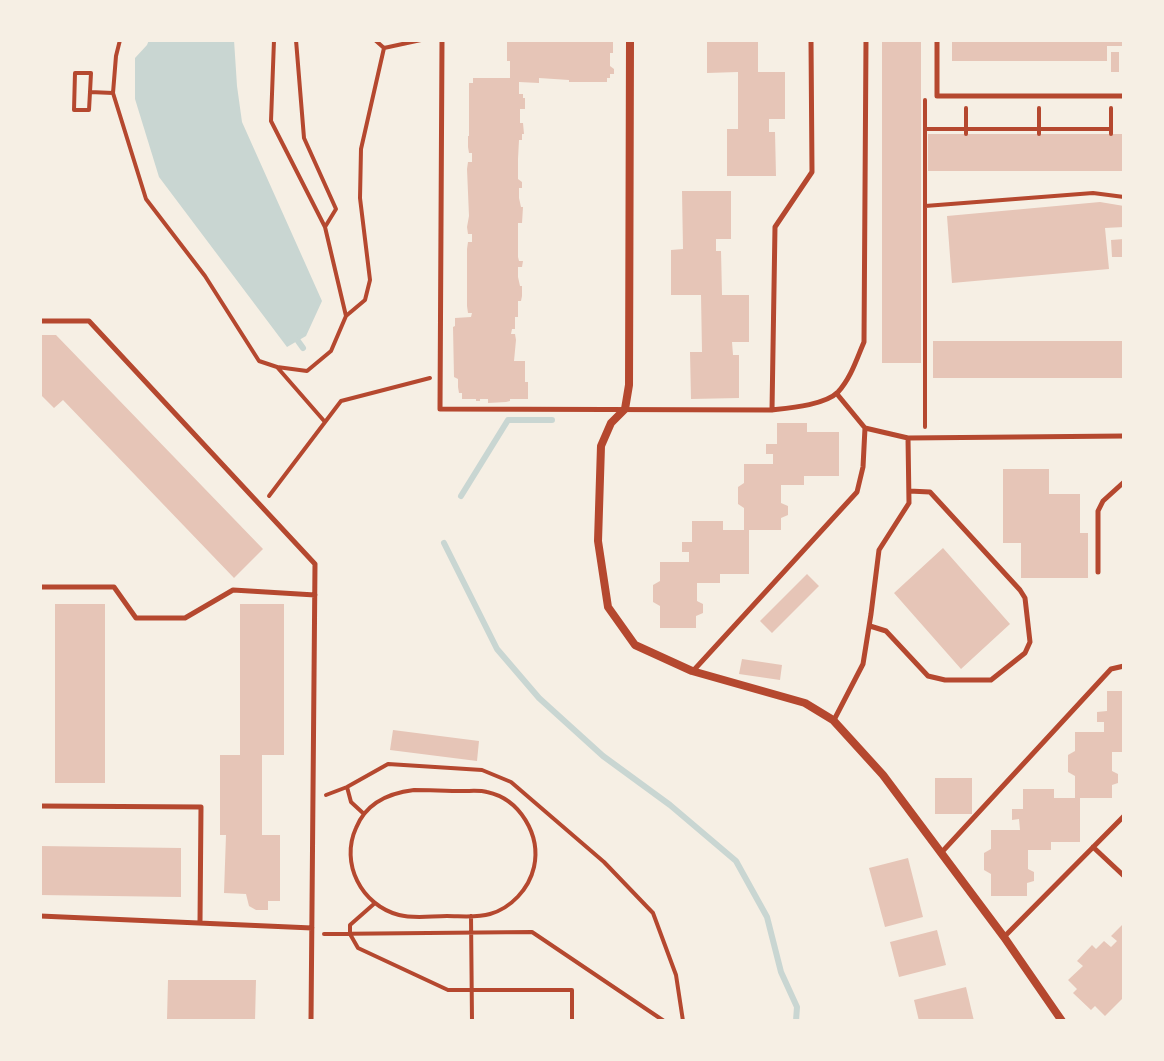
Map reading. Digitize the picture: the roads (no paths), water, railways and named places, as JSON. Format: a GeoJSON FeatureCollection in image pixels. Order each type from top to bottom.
{"type":"FeatureCollection","features":[{"type":"Feature","properties":{"kind":"street"},"geometry":{"type":"LineString","coordinates":[[630,40],[629,385],[625,409],[611,423],[601,446],[598,541],[608,607],[635,645],[692,671],[805,703],[833,720],[883,775],[1004,937],[1062,1021]]}},
{"type":"Feature","properties":{"kind":"lane"},"geometry":{"type":"LineString","coordinates":[[442,40],[440,409],[772,410],[807,406],[837,394],[853,369],[864,342],[866,40]]}},
{"type":"Feature","properties":{"kind":"lane"},"geometry":{"type":"LineString","coordinates":[[772,410],[775,227],[812,172],[811,40]]}},
{"type":"Feature","properties":{"kind":"lane"},"geometry":{"type":"LineString","coordinates":[[937,40],[937,96],[1124,96]]}},
{"type":"Feature","properties":{"kind":"lane"},"geometry":{"type":"LineString","coordinates":[[40,321],[89,321],[315,564],[311,1021]]}},
{"type":"Feature","properties":{"kind":"lane"},"geometry":{"type":"LineString","coordinates":[[837,394],[865,428],[908,438],[1124,436]]}},
{"type":"Feature","properties":{"kind":"lane"},"geometry":{"type":"LineString","coordinates":[[692,671],[857,492],[863,467],[865,428]]}},
{"type":"Feature","properties":{"kind":"lane"},"geometry":{"type":"LineString","coordinates":[[833,720],[863,664],[879,550],[909,503],[908,438]]}},
{"type":"Feature","properties":{"kind":"lane"},"geometry":{"type":"LineString","coordinates":[[1098,572],[1098,511],[1100,505],[1124,482]]}},
{"type":"Feature","properties":{"kind":"lane"},"geometry":{"type":"LineString","coordinates":[[870,626],[886,631],[928,676],[945,680],[991,680],[1025,653],[1030,642],[1025,598],[1020,590],[930,492],[909,491]]}},
{"type":"Feature","properties":{"kind":"lane"},"geometry":{"type":"LineString","coordinates":[[40,587],[114,587],[136,618],[185,618],[233,590],[315,595]]}},
{"type":"Feature","properties":{"kind":"lane"},"geometry":{"type":"LineString","coordinates":[[941,853],[1111,669],[1124,666]]}},
{"type":"Feature","properties":{"kind":"lane"},"geometry":{"type":"LineString","coordinates":[[40,806],[201,807],[200,922]]}},
{"type":"Feature","properties":{"kind":"lane"},"geometry":{"type":"LineString","coordinates":[[1004,937],[1124,816]]}},
{"type":"Feature","properties":{"kind":"lane"},"geometry":{"type":"LineString","coordinates":[[1093,847],[1124,876]]}},
{"type":"Feature","properties":{"kind":"lane"},"geometry":{"type":"LineString","coordinates":[[40,916],[312,928]]}},
{"type":"Feature","properties":{"kind":"waterway"},"geometry":{"type":"LineString","coordinates":[[298,341],[303,348]]}},
{"type":"Feature","properties":{"kind":"waterway"},"geometry":{"type":"LineString","coordinates":[[461,496],[508,420],[552,420]]}},
{"type":"Feature","properties":{"kind":"waterway"},"geometry":{"type":"LineString","coordinates":[[444,543],[497,649],[539,698],[603,756],[670,805],[736,861],[767,917],[781,972],[797,1007],[796,1021]]}}]}
